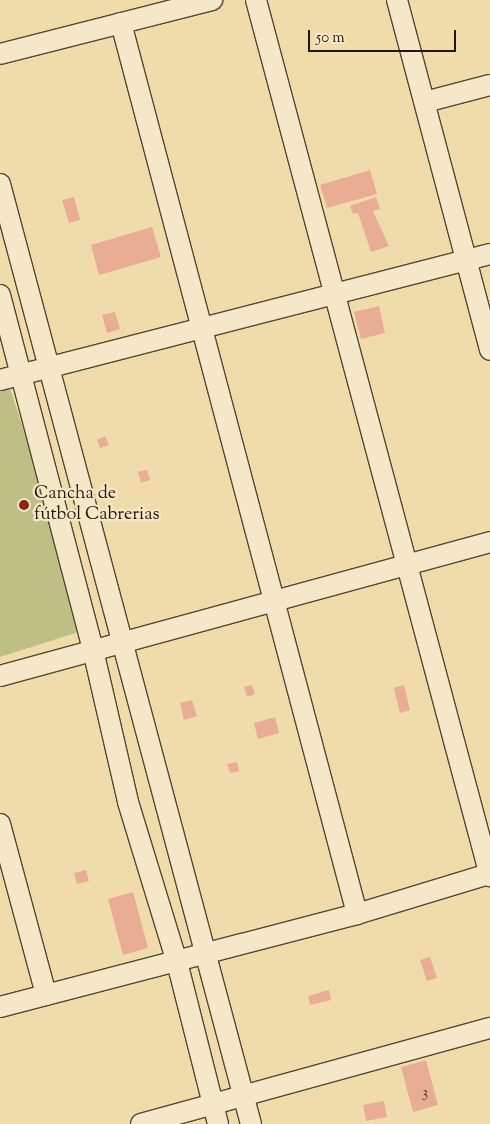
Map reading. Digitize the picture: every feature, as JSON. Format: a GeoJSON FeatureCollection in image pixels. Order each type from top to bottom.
{"type":"FeatureCollection","features":[{"type":"Feature","properties":{"kind":"street"},"geometry":{"type":"LineString","coordinates":[[0,54],[212,0]]}},
{"type":"Feature","properties":{"kind":"street"},"geometry":{"type":"LineString","coordinates":[[0,1007],[204,956],[490,875],[256,0]]}},
{"type":"Feature","properties":{"kind":"street"},"geometry":{"type":"LineString","coordinates":[[397,0],[490,350]]}},
{"type":"Feature","properties":{"kind":"street"},"geometry":{"type":"LineString","coordinates":[[121,22],[199,326],[357,914]]}},
{"type":"Feature","properties":{"kind":"street"},"geometry":{"type":"LineString","coordinates":[[424,102],[490,85]]}},
{"type":"Feature","properties":{"kind":"street"},"geometry":{"type":"LineString","coordinates":[[0,184],[204,956],[251,1124]]}},
{"type":"Feature","properties":{"kind":"street"},"geometry":{"type":"LineString","coordinates":[[0,380],[199,326],[490,254]]}},
{"type":"Feature","properties":{"kind":"street"},"geometry":{"type":"LineString","coordinates":[[0,295],[93,650],[128,802],[177,962],[216,1115]]}},
{"type":"Feature","properties":{"kind":"street"},"geometry":{"type":"LineString","coordinates":[[0,676],[407,563],[490,542]]}},
{"type":"Feature","properties":{"kind":"street"},"geometry":{"type":"LineString","coordinates":[[0,824],[46,995]]}},
{"type":"Feature","properties":{"kind":"street"},"geometry":{"type":"LineString","coordinates":[[141,1124],[216,1115],[245,1099],[490,1028]]}},
{"type":"Feature","properties":{"kind":"green space","name":"Cancha de fútbol Cabrerias"},"geometry":{"type":"Polygon","coordinates":[[[7,379],[88,629],[0,657],[0,380],[7,379]]]}},
{"type":"Feature","properties":{"kind":"building"},"geometry":{"type":"Polygon","coordinates":[[[370,170],[377,194],[327,208],[320,185],[370,170]]]}},
{"type":"Feature","properties":{"kind":"building"},"geometry":{"type":"Polygon","coordinates":[[[74,197],[80,220],[69,223],[62,200],[74,197]]]}},
{"type":"Feature","properties":{"kind":"building"},"geometry":{"type":"Polygon","coordinates":[[[376,197],[380,209],[373,211],[389,246],[371,252],[358,213],[353,214],[350,206],[376,197]]]}},
{"type":"Feature","properties":{"kind":"building"},"geometry":{"type":"Polygon","coordinates":[[[152,227],[161,257],[99,275],[91,245],[152,227]]]}},
{"type":"Feature","properties":{"kind":"building"},"geometry":{"type":"Polygon","coordinates":[[[379,306],[385,333],[361,339],[354,312],[379,306]]]}},
{"type":"Feature","properties":{"kind":"building"},"geometry":{"type":"Polygon","coordinates":[[[115,312],[120,329],[107,333],[102,315],[115,312]]]}},
{"type":"Feature","properties":{"kind":"building"},"geometry":{"type":"Polygon","coordinates":[[[105,436],[109,445],[100,448],[97,440],[105,436]]]}},
{"type":"Feature","properties":{"kind":"building"},"geometry":{"type":"Polygon","coordinates":[[[147,470],[150,480],[141,483],[138,472],[147,470]]]}},
{"type":"Feature","properties":{"kind":"building"},"geometry":{"type":"Polygon","coordinates":[[[252,685],[255,694],[247,697],[244,687],[252,685]]]}},
{"type":"Feature","properties":{"kind":"building"},"geometry":{"type":"Polygon","coordinates":[[[404,685],[410,710],[400,713],[394,688],[404,685]]]}},
{"type":"Feature","properties":{"kind":"building"},"geometry":{"type":"Polygon","coordinates":[[[192,700],[197,716],[184,720],[180,703],[192,700]]]}},
{"type":"Feature","properties":{"kind":"building"},"geometry":{"type":"Polygon","coordinates":[[[275,717],[279,733],[258,739],[254,723],[275,717]]]}},
{"type":"Feature","properties":{"kind":"building"},"geometry":{"type":"Polygon","coordinates":[[[237,762],[239,771],[230,773],[227,764],[237,762]]]}},
{"type":"Feature","properties":{"kind":"building"},"geometry":{"type":"Polygon","coordinates":[[[86,870],[89,881],[77,884],[74,873],[86,870]]]}},
{"type":"Feature","properties":{"kind":"building"},"geometry":{"type":"Polygon","coordinates":[[[133,892],[148,948],[123,955],[108,899],[133,892]]]}},
{"type":"Feature","properties":{"kind":"building"},"geometry":{"type":"Polygon","coordinates":[[[430,957],[437,978],[427,981],[420,960],[430,957]]]}},
{"type":"Feature","properties":{"kind":"building"},"geometry":{"type":"Polygon","coordinates":[[[329,990],[331,1000],[310,1005],[308,996],[329,990]]]}},
{"type":"Feature","properties":{"kind":"building"},"geometry":{"type":"Polygon","coordinates":[[[426,1060],[438,1105],[413,1112],[401,1067],[426,1060]]]}},
{"type":"Feature","properties":{"kind":"building"},"geometry":{"type":"Polygon","coordinates":[[[384,1101],[387,1117],[366,1121],[363,1105],[384,1101]]]}},
{"type":"Feature","properties":{"kind":"place","name":"Cancha de fútbol Cabrerias"},"geometry":{"type":"Point","coordinates":[24,505]}}]}
